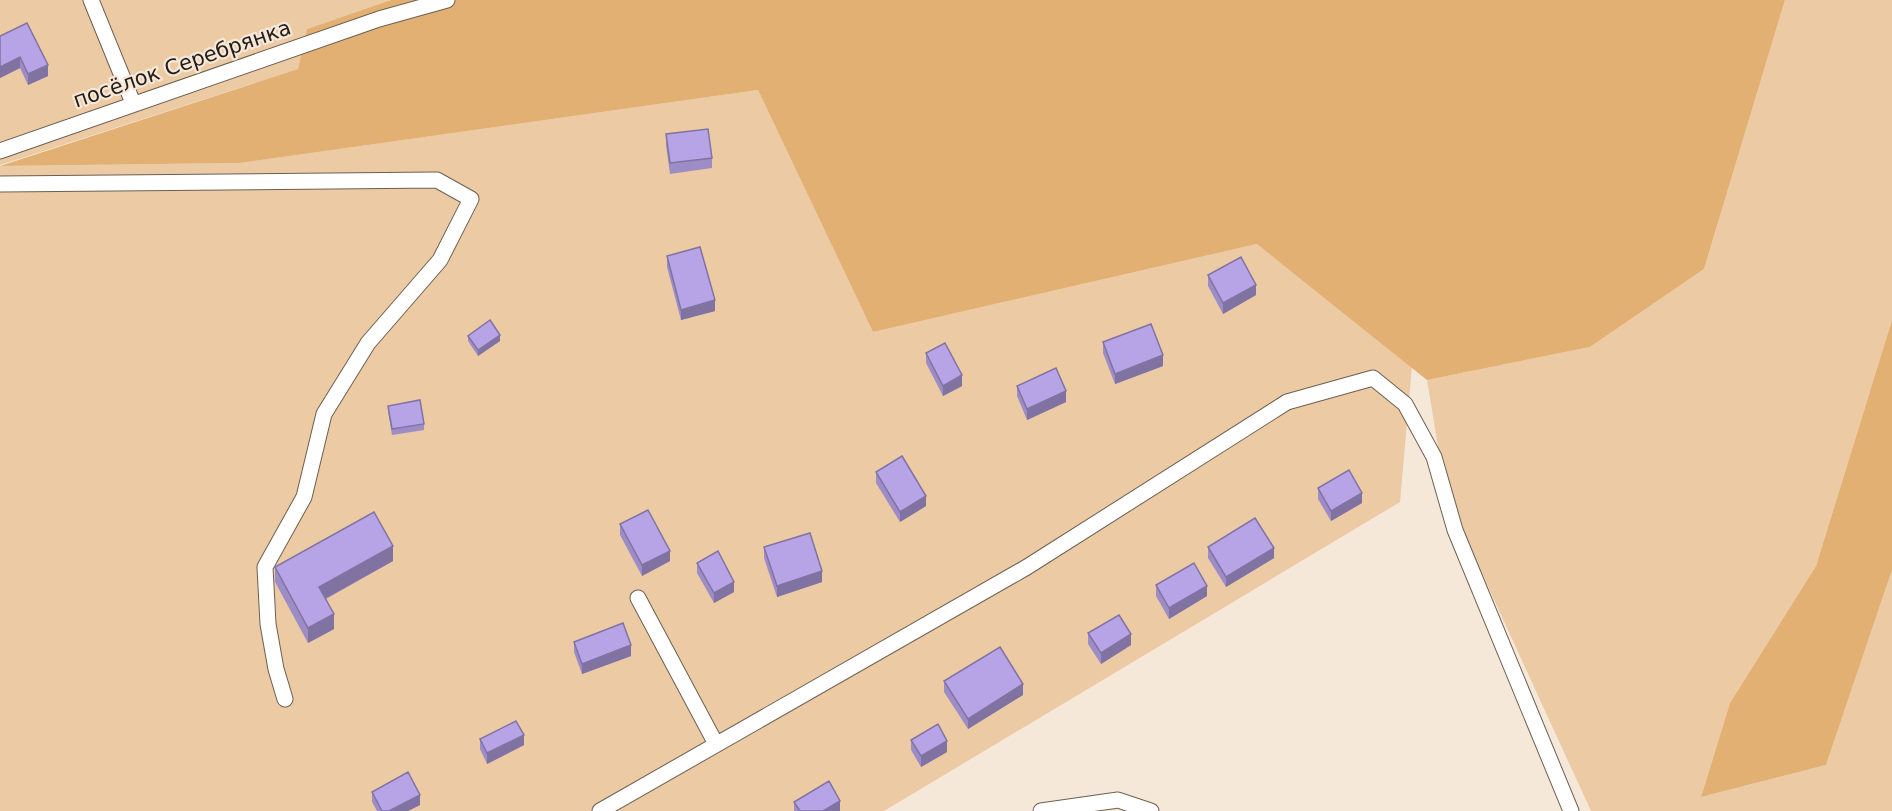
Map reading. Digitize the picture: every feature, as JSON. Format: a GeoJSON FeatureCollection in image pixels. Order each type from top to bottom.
{"type":"FeatureCollection","features":[{"type":"Feature","properties":{"kind":"lane"},"geometry":{"type":"LineString","coordinates":[[91,0],[133,103]]}},
{"type":"Feature","properties":{"kind":"lane","name":"посёлок Серебрянка"},"geometry":{"type":"LineString","coordinates":[[0,151],[379,19],[447,0]]}},
{"type":"Feature","properties":{"kind":"lane"},"geometry":{"type":"LineString","coordinates":[[0,184],[437,180],[471,199],[440,260],[368,343],[324,414],[304,497],[265,567],[268,624],[276,669],[285,699]]}},
{"type":"Feature","properties":{"kind":"lane"},"geometry":{"type":"LineString","coordinates":[[600,811],[1027,567],[1287,402],[1372,378],[1405,404],[1434,457],[1455,530],[1571,811]]}},
{"type":"Feature","properties":{"kind":"lane"},"geometry":{"type":"LineString","coordinates":[[638,598],[716,744]]}},
{"type":"Feature","properties":{"kind":"lane"},"geometry":{"type":"LineString","coordinates":[[1041,811],[1118,800],[1151,811]]}},
{"type":"Feature","properties":{"kind":"shaded area"},"geometry":{"type":"Polygon","coordinates":[[[0,0],[391,0],[307,29],[298,69],[0,165],[0,0]]]}},
{"type":"Feature","properties":{"kind":"shaded area"},"geometry":{"type":"Polygon","coordinates":[[[391,0],[1785,0],[1704,269],[1590,347],[1427,380],[1257,244],[873,332],[758,90],[240,163],[0,166],[298,69],[307,29],[391,0]]]}},
{"type":"Feature","properties":{"kind":"shaded area"},"geometry":{"type":"Polygon","coordinates":[[[1785,0],[1892,0],[1892,320],[1816,566],[1730,703],[1701,797],[1826,765],[1892,570],[1892,811],[1591,811],[1446,495],[1427,380],[1590,347],[1704,269],[1785,0]]]}},
{"type":"Feature","properties":{"kind":"shaded area"},"geometry":{"type":"Polygon","coordinates":[[[758,90],[873,332],[1257,244],[1412,366],[1400,502],[884,811],[0,811],[0,166],[240,163],[758,90]]]}},
{"type":"Feature","properties":{"kind":"shaded area"},"geometry":{"type":"Polygon","coordinates":[[[1892,320],[1892,570],[1826,765],[1701,797],[1730,703],[1816,566],[1892,320]]]}},
{"type":"Feature","properties":{"kind":"building"},"geometry":{"type":"Polygon","coordinates":[[[27,23],[48,65],[28,74],[20,57],[0,67],[0,36],[27,23]]]}},
{"type":"Feature","properties":{"kind":"building"},"geometry":{"type":"Polygon","coordinates":[[[708,129],[712,158],[670,163],[666,134],[708,129]]]}},
{"type":"Feature","properties":{"kind":"building"},"geometry":{"type":"Polygon","coordinates":[[[700,247],[715,300],[681,310],[667,256],[700,247]]]}},
{"type":"Feature","properties":{"kind":"building"},"geometry":{"type":"Polygon","coordinates":[[[1241,257],[1256,285],[1223,303],[1208,275],[1241,257]]]}},
{"type":"Feature","properties":{"kind":"building"},"geometry":{"type":"Polygon","coordinates":[[[490,320],[500,335],[478,350],[468,336],[490,320]]]}},
{"type":"Feature","properties":{"kind":"building"},"geometry":{"type":"Polygon","coordinates":[[[1151,324],[1163,355],[1115,374],[1103,342],[1151,324]]]}},
{"type":"Feature","properties":{"kind":"building"},"geometry":{"type":"Polygon","coordinates":[[[945,343],[962,375],[943,386],[926,353],[945,343]]]}},
{"type":"Feature","properties":{"kind":"building"},"geometry":{"type":"Polygon","coordinates":[[[1056,368],[1066,391],[1027,409],[1017,386],[1056,368]]]}},
{"type":"Feature","properties":{"kind":"building"},"geometry":{"type":"Polygon","coordinates":[[[420,400],[424,424],[392,429],[388,406],[420,400]]]}},
{"type":"Feature","properties":{"kind":"building"},"geometry":{"type":"Polygon","coordinates":[[[902,456],[926,496],[900,512],[876,472],[902,456]]]}},
{"type":"Feature","properties":{"kind":"building"},"geometry":{"type":"Polygon","coordinates":[[[1349,470],[1362,493],[1331,511],[1318,488],[1349,470]]]}},
{"type":"Feature","properties":{"kind":"building"},"geometry":{"type":"Polygon","coordinates":[[[648,510],[670,551],[642,565],[620,524],[648,510]]]}},
{"type":"Feature","properties":{"kind":"building"},"geometry":{"type":"Polygon","coordinates":[[[374,512],[393,546],[319,587],[334,614],[308,628],[275,567],[374,512]]]}},
{"type":"Feature","properties":{"kind":"building"},"geometry":{"type":"Polygon","coordinates":[[[1255,518],[1274,548],[1226,577],[1208,547],[1255,518]]]}},
{"type":"Feature","properties":{"kind":"building"},"geometry":{"type":"Polygon","coordinates":[[[810,533],[822,571],[777,586],[764,547],[810,533]]]}},
{"type":"Feature","properties":{"kind":"building"},"geometry":{"type":"Polygon","coordinates":[[[718,551],[734,582],[714,593],[697,563],[718,551]]]}},
{"type":"Feature","properties":{"kind":"building"},"geometry":{"type":"Polygon","coordinates":[[[1194,563],[1207,586],[1169,608],[1156,585],[1194,563]]]}},
{"type":"Feature","properties":{"kind":"building"},"geometry":{"type":"Polygon","coordinates":[[[1119,615],[1131,634],[1101,653],[1088,633],[1119,615]]]}},
{"type":"Feature","properties":{"kind":"building"},"geometry":{"type":"Polygon","coordinates":[[[623,623],[631,645],[582,664],[574,642],[623,623]]]}},
{"type":"Feature","properties":{"kind":"building"},"geometry":{"type":"Polygon","coordinates":[[[1000,647],[1023,684],[968,719],[944,681],[1000,647]]]}},
{"type":"Feature","properties":{"kind":"building"},"geometry":{"type":"Polygon","coordinates":[[[516,721],[524,735],[487,753],[480,739],[516,721]]]}},
{"type":"Feature","properties":{"kind":"building"},"geometry":{"type":"Polygon","coordinates":[[[938,724],[947,741],[921,756],[911,740],[938,724]]]}},
{"type":"Feature","properties":{"kind":"building"},"geometry":{"type":"Polygon","coordinates":[[[408,772],[420,795],[389,811],[382,811],[372,792],[408,772]]]}},
{"type":"Feature","properties":{"kind":"building"},"geometry":{"type":"Polygon","coordinates":[[[829,781],[840,801],[823,811],[800,811],[794,802],[829,781]]]}}]}
